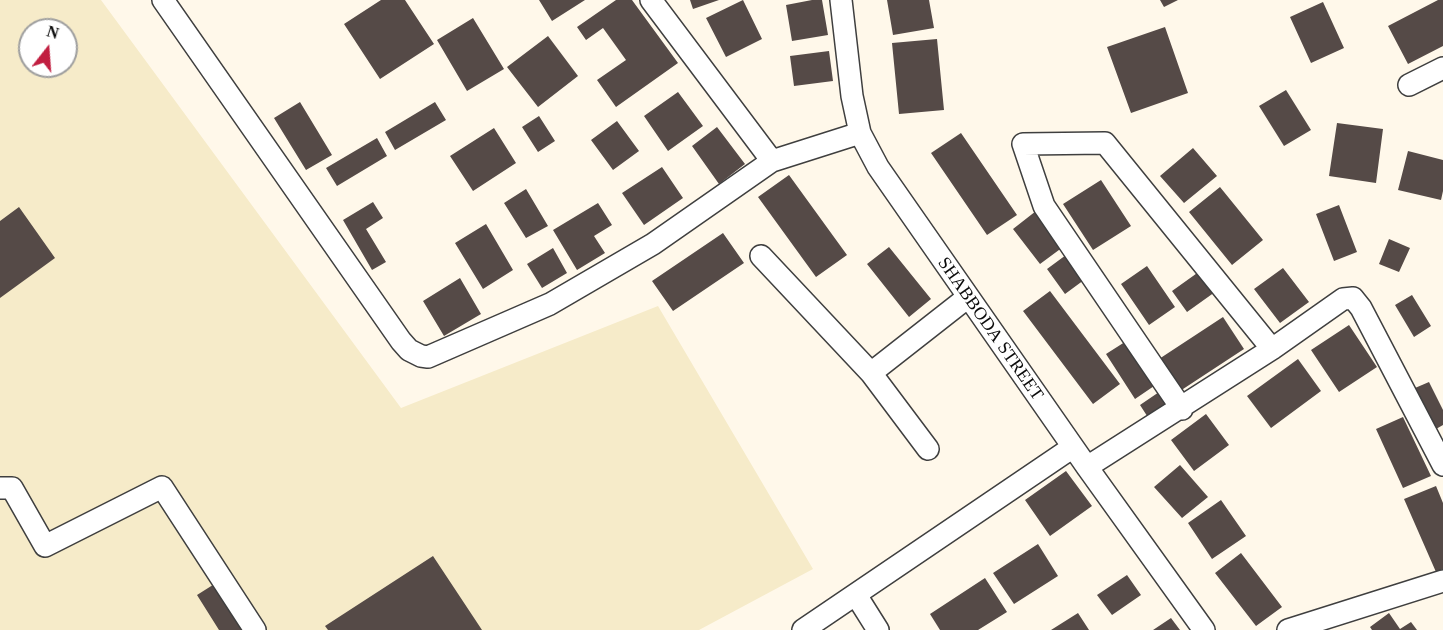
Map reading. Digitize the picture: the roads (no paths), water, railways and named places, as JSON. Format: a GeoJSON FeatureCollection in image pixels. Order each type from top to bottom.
{"type":"FeatureCollection","features":[{"type":"Feature","properties":{"kind":"street"},"geometry":{"type":"LineString","coordinates":[[163,0],[401,341],[409,350],[421,356],[428,357],[550,304],[653,244],[771,161],[860,133]]}},
{"type":"Feature","properties":{"kind":"street"},"geometry":{"type":"LineString","coordinates":[[651,0],[771,161]]}},
{"type":"Feature","properties":{"kind":"street","name":"SHABBODA STREET"},"geometry":{"type":"LineString","coordinates":[[841,0],[852,96],[860,133],[878,167],[1087,467],[1204,630]]}},
{"type":"Feature","properties":{"kind":"street"},"geometry":{"type":"LineString","coordinates":[[1409,85],[1443,68]]}},
{"type":"Feature","properties":{"kind":"street"},"geometry":{"type":"LineString","coordinates":[[1182,409],[1044,206],[1023,144],[1104,143],[1272,349]]}},
{"type":"Feature","properties":{"kind":"street"},"geometry":{"type":"LineString","coordinates":[[761,256],[871,373],[928,449]]}},
{"type":"Feature","properties":{"kind":"street"},"geometry":{"type":"LineString","coordinates":[[871,373],[968,297]]}},
{"type":"Feature","properties":{"kind":"street"},"geometry":{"type":"LineString","coordinates":[[1087,467],[1182,409],[1343,299],[1353,298],[1361,308],[1443,465]]}},
{"type":"Feature","properties":{"kind":"street"},"geometry":{"type":"LineString","coordinates":[[803,630],[1073,447]]}},
{"type":"Feature","properties":{"kind":"street"},"geometry":{"type":"LineString","coordinates":[[0,488],[12,488],[45,546],[162,487],[255,630]]}},
{"type":"Feature","properties":{"kind":"street"},"geometry":{"type":"LineString","coordinates":[[1288,630],[1443,581]]}},
{"type":"Feature","properties":{"kind":"street"},"geometry":{"type":"LineString","coordinates":[[856,595],[878,630]]}}]}
